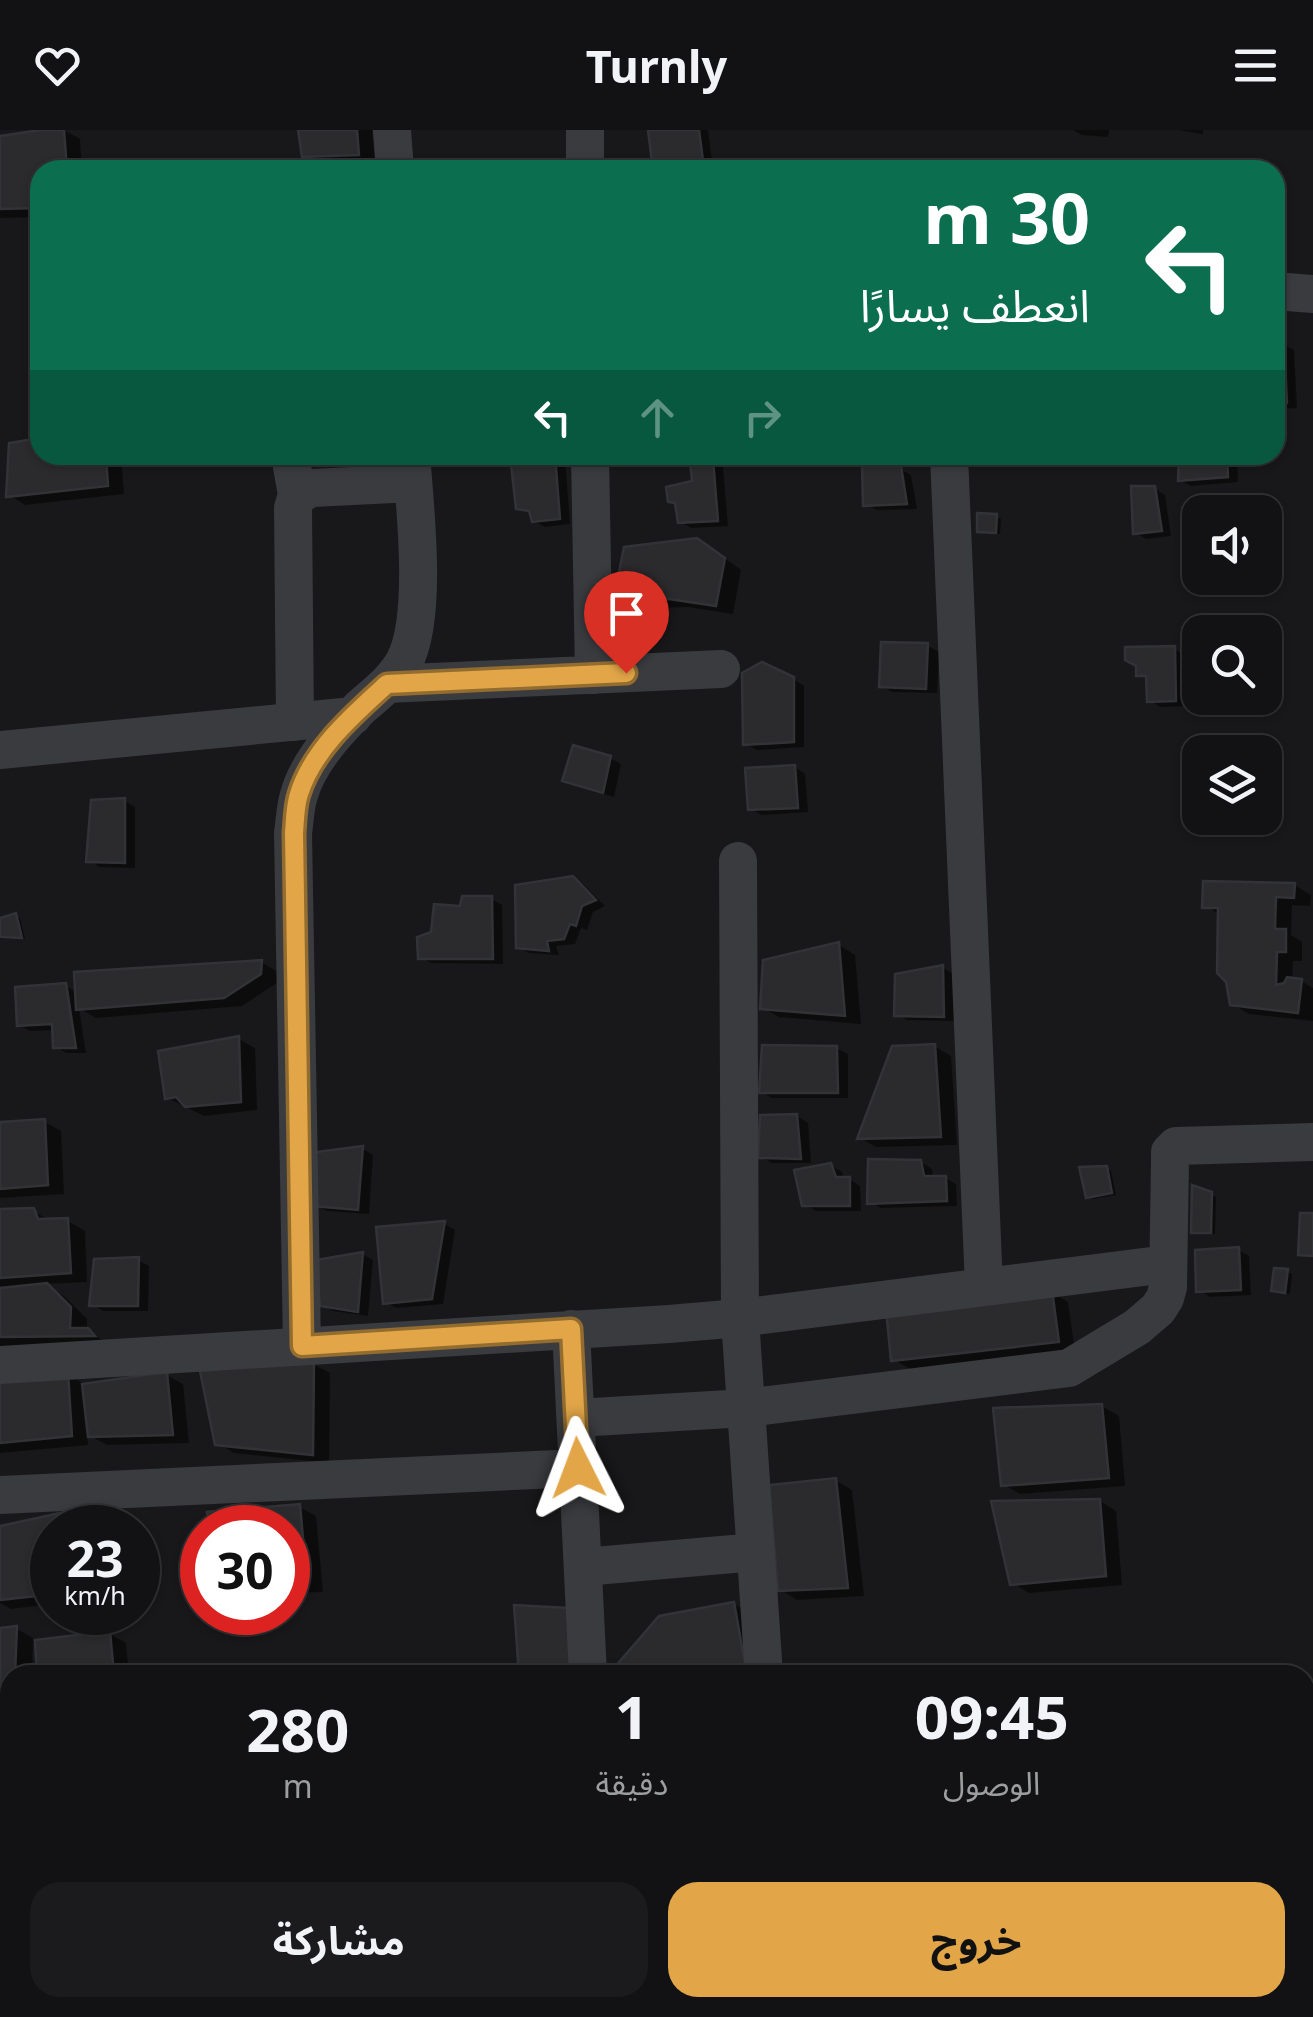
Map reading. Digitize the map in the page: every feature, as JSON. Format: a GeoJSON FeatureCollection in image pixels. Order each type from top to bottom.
{"type":"FeatureCollection","features":[{"type":"Feature","properties":{"kind":"street"},"geometry":{"type":"LineString","coordinates":[[392,130],[394,160]]}},
{"type":"Feature","properties":{"kind":"street"},"geometry":{"type":"LineString","coordinates":[[585,130],[586,160]]}},
{"type":"Feature","properties":{"kind":"street"},"geometry":{"type":"LineString","coordinates":[[1285,292],[1313,294]]}},
{"type":"Feature","properties":{"kind":"street"},"geometry":{"type":"LineString","coordinates":[[292,465],[297,495],[293,508],[295,722]]}},
{"type":"Feature","properties":{"kind":"street"},"geometry":{"type":"LineString","coordinates":[[590,465],[594,675]]}},
{"type":"Feature","properties":{"kind":"street"},"geometry":{"type":"LineString","coordinates":[[949,465],[984,1287]]}},
{"type":"Feature","properties":{"kind":"street"},"geometry":{"type":"LineString","coordinates":[[297,495],[312,488],[412,469],[418,562],[414,634],[404,663],[320,752],[298,794],[294,833],[302,1346]]}},
{"type":"Feature","properties":{"kind":"street"},"geometry":{"type":"LineString","coordinates":[[387,684],[720,669]]}},
{"type":"Feature","properties":{"kind":"street"},"geometry":{"type":"LineString","coordinates":[[0,750],[353,716]]}},
{"type":"Feature","properties":{"kind":"street"},"geometry":{"type":"LineString","coordinates":[[738,860],[740,1318],[763,1665]]}},
{"type":"Feature","properties":{"kind":"street"},"geometry":{"type":"LineString","coordinates":[[576,1418],[746,1408],[1069,1368],[1124,1336],[1158,1309],[1165,1298],[1170,1152],[1176,1146],[1313,1142]]}},
{"type":"Feature","properties":{"kind":"street"},"geometry":{"type":"LineString","coordinates":[[0,1365],[740,1318],[1167,1264]]}},
{"type":"Feature","properties":{"kind":"street"},"geometry":{"type":"LineString","coordinates":[[571,1329],[588,1665]]}},
{"type":"Feature","properties":{"kind":"street"},"geometry":{"type":"LineString","coordinates":[[0,1495],[578,1468]]}},
{"type":"Feature","properties":{"kind":"street"},"geometry":{"type":"LineString","coordinates":[[583,1568],[756,1552]]}},
{"type":"Feature","properties":{"kind":"building"},"geometry":{"type":"Polygon","coordinates":[[[64,130],[66,160],[30,160],[30,208],[0,209],[0,136],[64,130]]]}},
{"type":"Feature","properties":{"kind":"building"},"geometry":{"type":"Polygon","coordinates":[[[298,130],[357,130],[359,155],[302,157],[298,130]]]}},
{"type":"Feature","properties":{"kind":"building"},"geometry":{"type":"Polygon","coordinates":[[[648,130],[699,130],[703,160],[652,160],[648,130]]]}},
{"type":"Feature","properties":{"kind":"building"},"geometry":{"type":"Polygon","coordinates":[[[30,440],[30,465],[107,465],[108,486],[6,497],[9,443],[30,440]]]}},
{"type":"Feature","properties":{"kind":"building"},"geometry":{"type":"Polygon","coordinates":[[[511,465],[556,465],[560,519],[532,522],[529,511],[516,509],[511,465]]]}},
{"type":"Feature","properties":{"kind":"building"},"geometry":{"type":"Polygon","coordinates":[[[690,465],[713,465],[718,521],[678,523],[675,503],[668,502],[666,487],[692,481],[690,465]]]}},
{"type":"Feature","properties":{"kind":"building"},"geometry":{"type":"Polygon","coordinates":[[[862,465],[901,466],[907,504],[863,506],[862,465]]]}},
{"type":"Feature","properties":{"kind":"building"},"geometry":{"type":"Polygon","coordinates":[[[1179,465],[1227,465],[1228,477],[1178,481],[1179,465]]]}},
{"type":"Feature","properties":{"kind":"building"},"geometry":{"type":"Polygon","coordinates":[[[1131,486],[1155,486],[1162,531],[1133,534],[1131,486]]]}},
{"type":"Feature","properties":{"kind":"building"},"geometry":{"type":"Polygon","coordinates":[[[977,513],[997,514],[996,533],[977,532],[977,513]]]}},
{"type":"Feature","properties":{"kind":"building"},"geometry":{"type":"Polygon","coordinates":[[[697,538],[725,558],[716,606],[669,599],[638,600],[619,572],[624,547],[697,538]]]}},
{"type":"Feature","properties":{"kind":"building"},"geometry":{"type":"Polygon","coordinates":[[[881,642],[928,643],[926,689],[879,687],[881,642]]]}},
{"type":"Feature","properties":{"kind":"building"},"geometry":{"type":"Polygon","coordinates":[[[1175,646],[1176,701],[1147,702],[1146,676],[1136,676],[1136,666],[1125,660],[1125,647],[1175,646]]]}},
{"type":"Feature","properties":{"kind":"building"},"geometry":{"type":"Polygon","coordinates":[[[762,662],[794,677],[794,742],[743,745],[742,673],[762,662]]]}},
{"type":"Feature","properties":{"kind":"building"},"geometry":{"type":"Polygon","coordinates":[[[573,745],[611,756],[603,793],[562,781],[573,745]]]}},
{"type":"Feature","properties":{"kind":"building"},"geometry":{"type":"Polygon","coordinates":[[[795,765],[798,808],[748,810],[745,768],[795,765]]]}},
{"type":"Feature","properties":{"kind":"building"},"geometry":{"type":"Polygon","coordinates":[[[125,798],[125,863],[86,862],[91,800],[125,798]]]}},
{"type":"Feature","properties":{"kind":"building"},"geometry":{"type":"Polygon","coordinates":[[[573,876],[596,900],[582,906],[576,926],[570,924],[564,939],[547,941],[549,951],[516,948],[515,885],[573,876]]]}},
{"type":"Feature","properties":{"kind":"building"},"geometry":{"type":"Polygon","coordinates":[[[1203,881],[1295,883],[1294,898],[1276,897],[1275,929],[1286,929],[1286,952],[1277,952],[1276,985],[1284,983],[1287,977],[1302,979],[1298,1013],[1230,1005],[1226,982],[1217,973],[1218,908],[1202,908],[1203,881]]]}},
{"type":"Feature","properties":{"kind":"building"},"geometry":{"type":"Polygon","coordinates":[[[462,896],[492,896],[493,959],[418,959],[417,937],[431,932],[434,904],[460,906],[462,896]]]}},
{"type":"Feature","properties":{"kind":"building"},"geometry":{"type":"Polygon","coordinates":[[[16,913],[22,938],[0,937],[0,918],[16,913]]]}},
{"type":"Feature","properties":{"kind":"building"},"geometry":{"type":"Polygon","coordinates":[[[839,942],[845,1016],[760,1009],[763,960],[839,942]]]}},
{"type":"Feature","properties":{"kind":"building"},"geometry":{"type":"Polygon","coordinates":[[[262,960],[261,974],[224,998],[76,1010],[74,972],[262,960]]]}},
{"type":"Feature","properties":{"kind":"building"},"geometry":{"type":"Polygon","coordinates":[[[943,965],[944,1017],[894,1016],[895,974],[943,965]]]}},
{"type":"Feature","properties":{"kind":"building"},"geometry":{"type":"Polygon","coordinates":[[[66,983],[76,1048],[53,1048],[52,1024],[17,1026],[15,987],[66,983]]]}},
{"type":"Feature","properties":{"kind":"building"},"geometry":{"type":"Polygon","coordinates":[[[239,1036],[241,1102],[185,1107],[176,1097],[165,1099],[158,1051],[239,1036]]]}},
{"type":"Feature","properties":{"kind":"building"},"geometry":{"type":"Polygon","coordinates":[[[935,1044],[941,1137],[857,1139],[892,1046],[935,1044]]]}},
{"type":"Feature","properties":{"kind":"building"},"geometry":{"type":"Polygon","coordinates":[[[762,1045],[837,1046],[838,1093],[759,1093],[762,1045]]]}},
{"type":"Feature","properties":{"kind":"building"},"geometry":{"type":"Polygon","coordinates":[[[797,1114],[801,1159],[758,1158],[760,1115],[797,1114]]]}},
{"type":"Feature","properties":{"kind":"building"},"geometry":{"type":"Polygon","coordinates":[[[45,1119],[48,1185],[0,1189],[0,1122],[45,1119]]]}},
{"type":"Feature","properties":{"kind":"building"},"geometry":{"type":"Polygon","coordinates":[[[363,1146],[358,1210],[313,1206],[316,1152],[363,1146]]]}},
{"type":"Feature","properties":{"kind":"building"},"geometry":{"type":"Polygon","coordinates":[[[868,1159],[921,1160],[924,1176],[946,1176],[947,1201],[867,1204],[868,1159]]]}},
{"type":"Feature","properties":{"kind":"building"},"geometry":{"type":"Polygon","coordinates":[[[831,1163],[836,1177],[850,1177],[850,1206],[802,1206],[794,1170],[831,1163]]]}},
{"type":"Feature","properties":{"kind":"building"},"geometry":{"type":"Polygon","coordinates":[[[1107,1166],[1112,1193],[1086,1198],[1079,1167],[1107,1166]]]}},
{"type":"Feature","properties":{"kind":"building"},"geometry":{"type":"Polygon","coordinates":[[[1192,1185],[1212,1192],[1211,1233],[1191,1233],[1192,1185]]]}},
{"type":"Feature","properties":{"kind":"building"},"geometry":{"type":"Polygon","coordinates":[[[34,1208],[38,1219],[68,1218],[71,1273],[0,1278],[0,1209],[34,1208]]]}},
{"type":"Feature","properties":{"kind":"building"},"geometry":{"type":"Polygon","coordinates":[[[1300,1213],[1313,1213],[1313,1256],[1298,1255],[1300,1213]]]}},
{"type":"Feature","properties":{"kind":"building"},"geometry":{"type":"Polygon","coordinates":[[[445,1221],[432,1299],[383,1304],[376,1227],[445,1221]]]}},
{"type":"Feature","properties":{"kind":"building"},"geometry":{"type":"Polygon","coordinates":[[[1239,1247],[1241,1290],[1196,1292],[1195,1250],[1239,1247]]]}},
{"type":"Feature","properties":{"kind":"building"},"geometry":{"type":"Polygon","coordinates":[[[363,1252],[358,1312],[320,1306],[316,1260],[363,1252]]]}},
{"type":"Feature","properties":{"kind":"building"},"geometry":{"type":"Polygon","coordinates":[[[139,1257],[138,1306],[89,1306],[94,1259],[139,1257]]]}},
{"type":"Feature","properties":{"kind":"building"},"geometry":{"type":"Polygon","coordinates":[[[1274,1268],[1288,1269],[1285,1293],[1271,1291],[1274,1268]]]}},
{"type":"Feature","properties":{"kind":"building"},"geometry":{"type":"Polygon","coordinates":[[[47,1283],[71,1307],[70,1328],[88,1328],[95,1336],[0,1337],[0,1288],[47,1283]]]}},
{"type":"Feature","properties":{"kind":"building"},"geometry":{"type":"Polygon","coordinates":[[[1052,1290],[1059,1342],[891,1361],[886,1309],[1052,1290]]]}},
{"type":"Feature","properties":{"kind":"building"},"geometry":{"type":"Polygon","coordinates":[[[314,1361],[313,1455],[215,1445],[200,1371],[314,1361]]]}},
{"type":"Feature","properties":{"kind":"building"},"geometry":{"type":"Polygon","coordinates":[[[68,1372],[72,1436],[0,1443],[0,1381],[68,1372]]]}},
{"type":"Feature","properties":{"kind":"building"},"geometry":{"type":"Polygon","coordinates":[[[167,1372],[173,1435],[88,1437],[82,1384],[167,1372]]]}},
{"type":"Feature","properties":{"kind":"building"},"geometry":{"type":"Polygon","coordinates":[[[1102,1404],[1109,1478],[1001,1486],[993,1408],[1102,1404]]]}},
{"type":"Feature","properties":{"kind":"building"},"geometry":{"type":"Polygon","coordinates":[[[836,1478],[848,1588],[778,1591],[769,1485],[836,1478]]]}},
{"type":"Feature","properties":{"kind":"building"},"geometry":{"type":"Polygon","coordinates":[[[1100,1499],[1106,1576],[1010,1585],[991,1501],[1100,1499]]]}},
{"type":"Feature","properties":{"kind":"building"},"geometry":{"type":"Polygon","coordinates":[[[30,1520],[30,1597],[0,1600],[0,1526],[30,1520]]]}},
{"type":"Feature","properties":{"kind":"building"},"geometry":{"type":"Polygon","coordinates":[[[734,1602],[745,1665],[617,1665],[659,1616],[734,1602]]]}},
{"type":"Feature","properties":{"kind":"building"},"geometry":{"type":"Polygon","coordinates":[[[514,1605],[568,1608],[572,1665],[518,1665],[514,1605]]]}},
{"type":"Feature","properties":{"kind":"building"},"geometry":{"type":"Polygon","coordinates":[[[17,1626],[15,1665],[0,1665],[0,1628],[17,1626]]]}},
{"type":"Feature","properties":{"kind":"building"},"geometry":{"type":"Polygon","coordinates":[[[110,1635],[113,1665],[36,1665],[35,1640],[110,1635]]]}},
{"type":"Feature","properties":{"kind":"route"},"geometry":{"type":"LineString","coordinates":[[578,1468],[571,1329],[302,1346],[294,833],[298,794],[320,752],[387,684],[626,673]]}}]}
